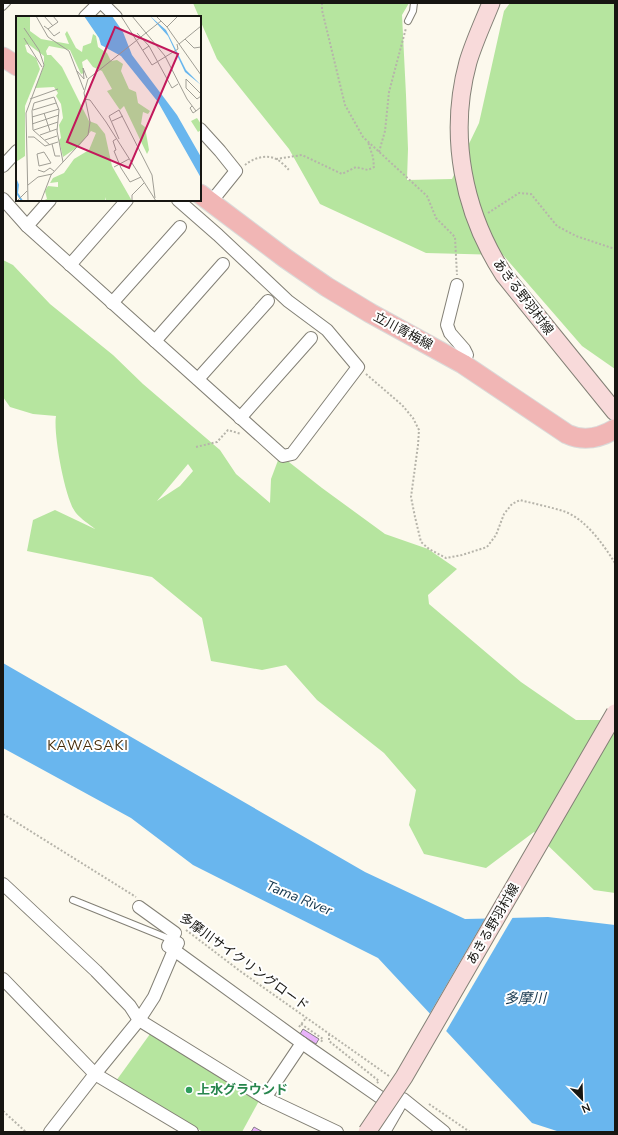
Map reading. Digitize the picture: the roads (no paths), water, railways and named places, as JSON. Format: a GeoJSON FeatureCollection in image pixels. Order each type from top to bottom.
{"type":"FeatureCollection","features":[{"type":"Feature","properties":{"kind":"main road","name":"あきる野羽村線"},"geometry":{"type":"LineString","coordinates":[[492,3],[471,52],[465,75],[460,108],[459,132],[462,165],[468,197],[476,221],[489,251],[504,275],[573,361],[606,398],[615,412]]}},
{"type":"Feature","properties":{"kind":"main road"},"geometry":{"type":"LineString","coordinates":[[3,57],[16,65]]}},
{"type":"Feature","properties":{"kind":"main road","name":"立川青梅線"},"geometry":{"type":"LineString","coordinates":[[205,198],[298,268],[370,313],[463,364],[570,435],[591,438],[606,435],[615,429]]}},
{"type":"Feature","properties":{"kind":"main road","name":"あきる野羽村線"},"geometry":{"type":"LineString","coordinates":[[367,1132],[404,1078],[615,713]]}},
{"type":"Feature","properties":{"kind":"street"},"geometry":{"type":"LineString","coordinates":[[86,16],[100,3],[115,16]]}},
{"type":"Feature","properties":{"kind":"street"},"geometry":{"type":"LineString","coordinates":[[201,130],[236,171],[205,198]]}},
{"type":"Feature","properties":{"kind":"street"},"geometry":{"type":"LineString","coordinates":[[3,166],[16,151]]}},
{"type":"Feature","properties":{"kind":"street"},"geometry":{"type":"LineString","coordinates":[[3,199],[27,226],[283,456],[292,454],[358,367],[327,330],[288,301],[218,235],[179,201]]}},
{"type":"Feature","properties":{"kind":"street"},"geometry":{"type":"LineString","coordinates":[[27,226],[49,201]]}},
{"type":"Feature","properties":{"kind":"street"},"geometry":{"type":"LineString","coordinates":[[70,265],[126,201]]}},
{"type":"Feature","properties":{"kind":"street"},"geometry":{"type":"LineString","coordinates":[[112,303],[180,227]]}},
{"type":"Feature","properties":{"kind":"street"},"geometry":{"type":"LineString","coordinates":[[155,341],[223,264]]}},
{"type":"Feature","properties":{"kind":"street"},"geometry":{"type":"LineString","coordinates":[[457,285],[447,325],[450,333],[464,349],[467,355],[463,364]]}},
{"type":"Feature","properties":{"kind":"street"},"geometry":{"type":"LineString","coordinates":[[198,379],[268,301]]}},
{"type":"Feature","properties":{"kind":"street"},"geometry":{"type":"LineString","coordinates":[[240,418],[311,338]]}},
{"type":"Feature","properties":{"kind":"street"},"geometry":{"type":"LineString","coordinates":[[3,884],[96,971],[130,1006],[139,1020],[265,1098],[337,1132]]}},
{"type":"Feature","properties":{"kind":"street"},"geometry":{"type":"LineString","coordinates":[[50,1132],[139,1020],[154,997],[175,944],[175,933],[138,902]]}},
{"type":"Feature","properties":{"kind":"street"},"geometry":{"type":"LineString","coordinates":[[175,944],[302,1043],[397,1109]]}},
{"type":"Feature","properties":{"kind":"street"},"geometry":{"type":"LineString","coordinates":[[3,979],[95,1074],[192,1132]]}},
{"type":"Feature","properties":{"kind":"street"},"geometry":{"type":"LineString","coordinates":[[265,1098],[302,1043]]}},
{"type":"Feature","properties":{"kind":"street"},"geometry":{"type":"LineString","coordinates":[[384,1132],[403,1099],[444,1132]]}},
{"type":"Feature","properties":{"kind":"lane"},"geometry":{"type":"LineString","coordinates":[[3,7],[7,3]]}},
{"type":"Feature","properties":{"kind":"lane"},"geometry":{"type":"LineString","coordinates":[[408,21],[413,11],[414,3]]}},
{"type":"Feature","properties":{"kind":"lane"},"geometry":{"type":"LineString","coordinates":[[72,900],[175,944]]}},
{"type":"Feature","properties":{"kind":"water","name":"多摩川"},"geometry":{"type":"Polygon","coordinates":[[[3,663],[365,872],[465,919],[548,917],[615,925],[615,1132],[560,1132],[532,1123],[378,958],[193,865],[131,818],[3,748],[3,663]]]}},
{"type":"Feature","properties":{"kind":"place","name":"上水グラウンド"},"geometry":{"type":"Point","coordinates":[189,1090]}},
{"type":"Feature","properties":{"kind":"district","name":"KAWASAKI"},"geometry":{"type":"Point","coordinates":[88,745]}},
{"type":"Feature","properties":{"kind":"water label","name":"Tama River"},"geometry":{"type":"Point","coordinates":[299,898]}}]}
